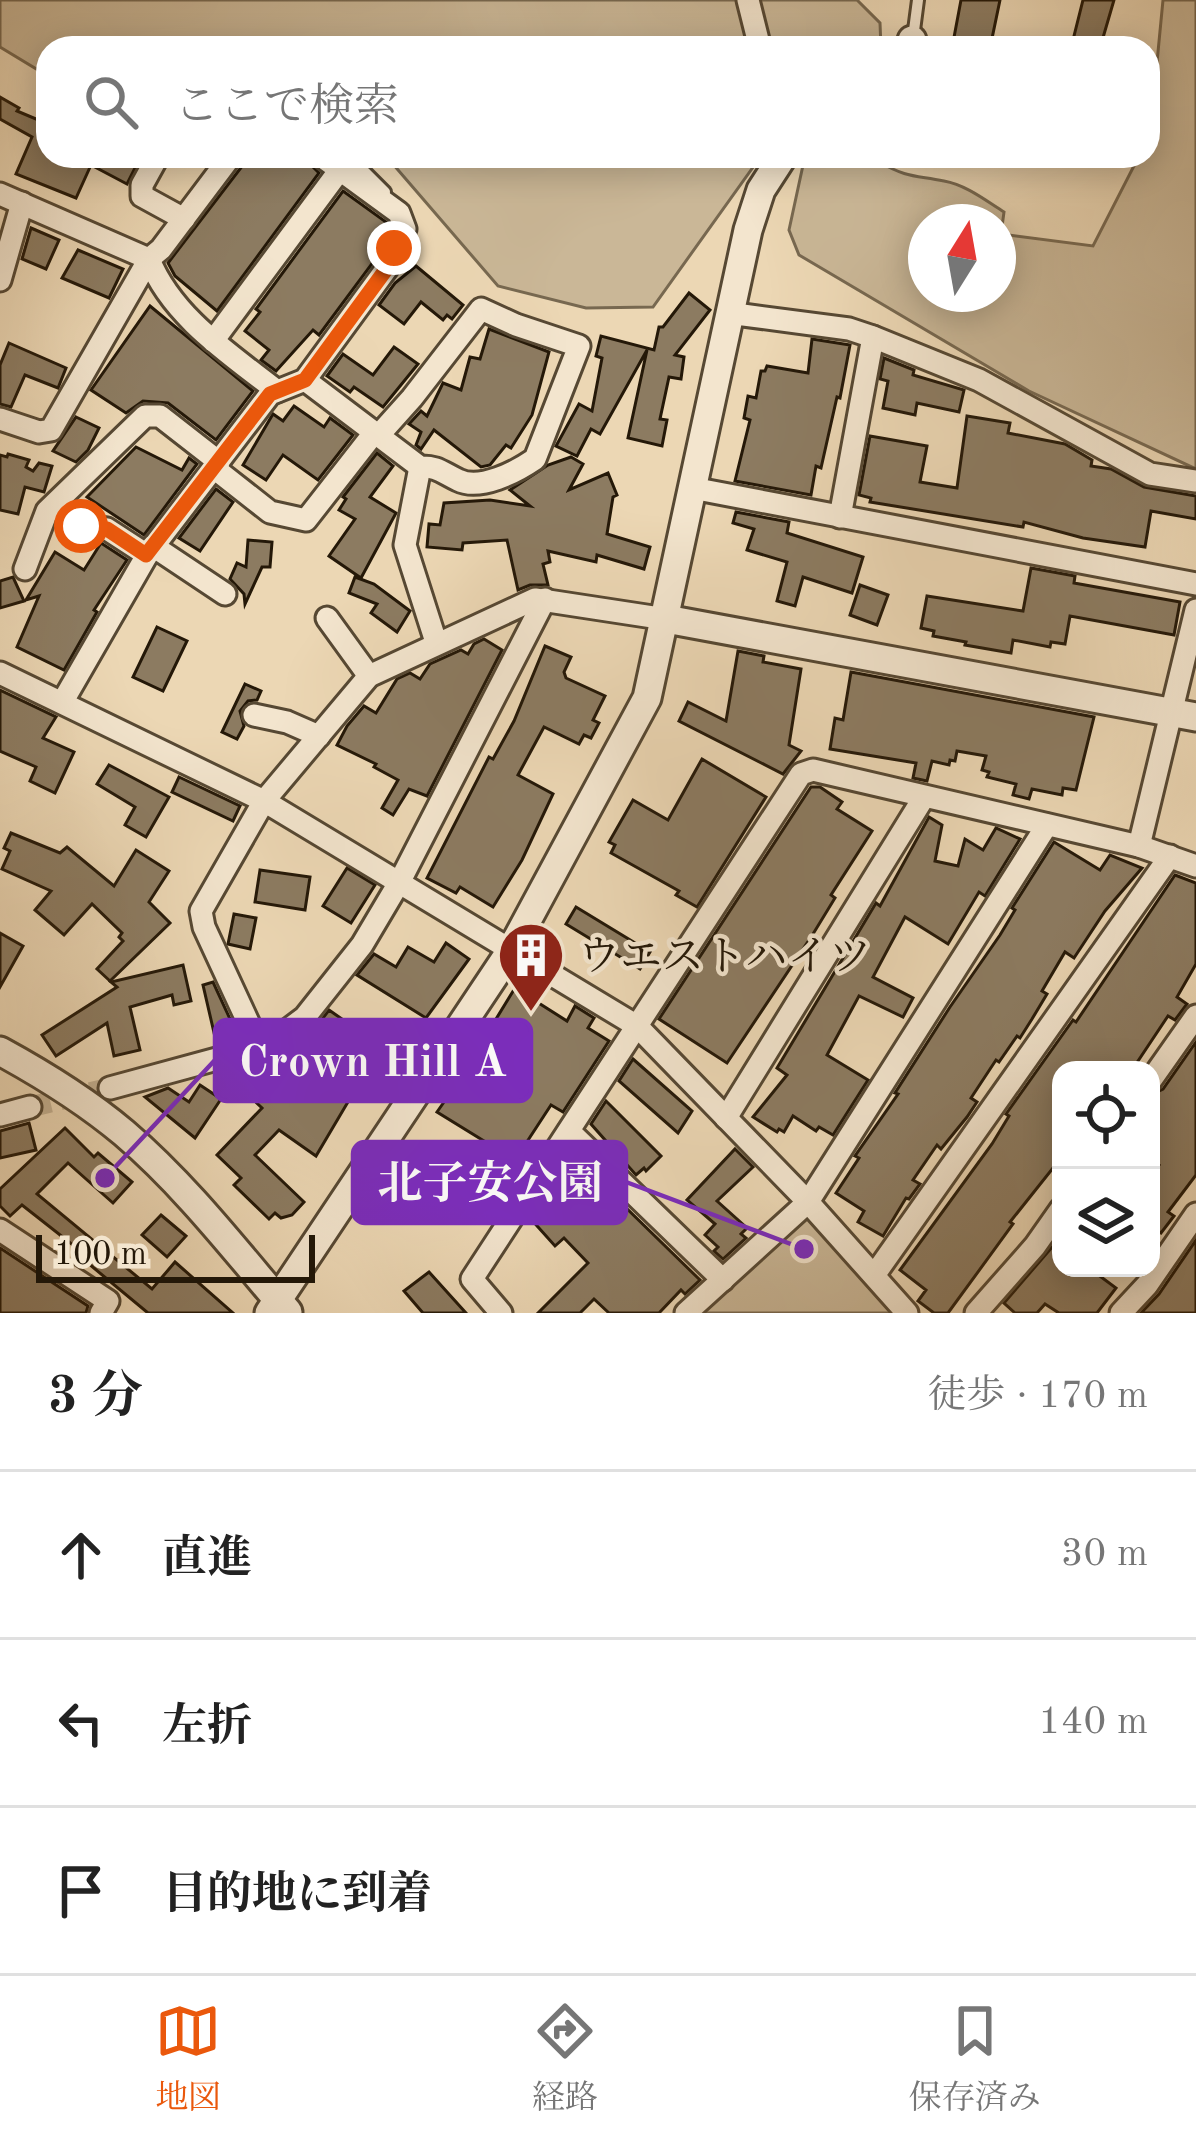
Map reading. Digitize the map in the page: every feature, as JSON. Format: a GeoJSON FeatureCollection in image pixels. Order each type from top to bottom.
{"type":"FeatureCollection","features":[{"type":"Feature","properties":{"kind":"street"},"geometry":{"type":"LineString","coordinates":[[748,0],[757,36]]}},
{"type":"Feature","properties":{"kind":"street"},"geometry":{"type":"LineString","coordinates":[[152,168],[140,191],[184,219]]}},
{"type":"Feature","properties":{"kind":"street"},"geometry":{"type":"LineString","coordinates":[[0,419],[39,432],[51,430],[149,259],[222,168]]}},
{"type":"Feature","properties":{"kind":"street"},"geometry":{"type":"LineString","coordinates":[[213,340],[341,168]]}},
{"type":"Feature","properties":{"kind":"street"},"geometry":{"type":"LineString","coordinates":[[63,701],[150,551],[270,394],[305,380],[390,264],[405,229],[399,213],[348,168]]}},
{"type":"Feature","properties":{"kind":"street"},"geometry":{"type":"LineString","coordinates":[[0,1051],[63,1087],[139,1147],[278,1308],[510,952],[647,698],[728,313],[770,168]]}},
{"type":"Feature","properties":{"kind":"street"},"geometry":{"type":"LineString","coordinates":[[0,194],[149,259],[157,279],[213,340],[277,391]]}},
{"type":"Feature","properties":{"kind":"street"},"geometry":{"type":"LineString","coordinates":[[0,280],[22,203]]}},
{"type":"Feature","properties":{"kind":"street"},"geometry":{"type":"LineString","coordinates":[[25,569],[43,518],[146,416],[160,416],[269,512],[306,520],[376,434],[481,309],[517,326],[578,343],[580,352],[535,459],[481,483],[470,484],[434,466],[420,467],[376,434],[305,380]]}},
{"type":"Feature","properties":{"kind":"street"},"geometry":{"type":"LineString","coordinates":[[728,313],[849,329],[873,337],[979,380],[1150,474],[1196,481]]}},
{"type":"Feature","properties":{"kind":"street"},"geometry":{"type":"LineString","coordinates":[[839,518],[873,337]]}},
{"type":"Feature","properties":{"kind":"street"},"geometry":{"type":"LineString","coordinates":[[420,467],[405,545],[436,642]]}},
{"type":"Feature","properties":{"kind":"street"},"geometry":{"type":"LineString","coordinates":[[692,488],[1196,584]]}},
{"type":"Feature","properties":{"kind":"street"},"geometry":{"type":"LineString","coordinates":[[54,506],[81,526],[107,529],[225,594]]}},
{"type":"Feature","properties":{"kind":"street"},"geometry":{"type":"LineString","coordinates":[[260,1048],[201,911],[264,801],[369,676],[535,599],[1184,715]]}},
{"type":"Feature","properties":{"kind":"street"},"geometry":{"type":"LineString","coordinates":[[110,1088],[260,1048],[305,1017],[362,945],[400,881],[545,599]]}},
{"type":"Feature","properties":{"kind":"street"},"geometry":{"type":"LineString","coordinates":[[1139,846],[1184,715],[1196,610]]}},
{"type":"Feature","properties":{"kind":"street"},"geometry":{"type":"LineString","coordinates":[[327,618],[369,676]]}},
{"type":"Feature","properties":{"kind":"street"},"geometry":{"type":"LineString","coordinates":[[0,673],[264,801],[637,1026],[808,1202],[907,1313]]}},
{"type":"Feature","properties":{"kind":"street"},"geometry":{"type":"LineString","coordinates":[[254,716],[287,722],[319,736]]}},
{"type":"Feature","properties":{"kind":"street"},"geometry":{"type":"LineString","coordinates":[[501,1313],[472,1280],[801,774],[813,770],[1139,846],[1196,866]]}},
{"type":"Feature","properties":{"kind":"street"},"geometry":{"type":"LineString","coordinates":[[726,1118],[924,797]]}},
{"type":"Feature","properties":{"kind":"street"},"geometry":{"type":"LineString","coordinates":[[686,1313],[808,1202],[1046,825]]}},
{"type":"Feature","properties":{"kind":"street"},"geometry":{"type":"LineString","coordinates":[[875,1274],[1170,856]]}},
{"type":"Feature","properties":{"kind":"street"},"geometry":{"type":"LineString","coordinates":[[1160,1067],[1196,1016]]}},
{"type":"Feature","properties":{"kind":"street"},"geometry":{"type":"LineString","coordinates":[[0,1115],[30,1107]]}},
{"type":"Feature","properties":{"kind":"street"},"geometry":{"type":"LineString","coordinates":[[569,1131],[723,1280]]}},
{"type":"Feature","properties":{"kind":"street"},"geometry":{"type":"LineString","coordinates":[[1121,1313],[1147,1285],[1196,1214]]}},
{"type":"Feature","properties":{"kind":"street"},"geometry":{"type":"LineString","coordinates":[[976,1313],[1052,1222]]}},
{"type":"Feature","properties":{"kind":"street"},"geometry":{"type":"LineString","coordinates":[[0,1230],[108,1301],[100,1313]]}},
{"type":"Feature","properties":{"kind":"lane"},"geometry":{"type":"LineString","coordinates":[[912,36],[918,0]]}},
{"type":"Feature","properties":{"kind":"shaded area"},"geometry":{"type":"Polygon","coordinates":[[[0,0],[857,0],[880,23],[881,36],[36,36],[36,69],[0,47],[0,0]]]}},
{"type":"Feature","properties":{"kind":"shaded area"},"geometry":{"type":"Polygon","coordinates":[[[1163,0],[1196,0],[1196,469],[1029,391],[799,255],[789,230],[802,168],[891,168],[952,183],[991,204],[908,204],[908,312],[1016,312],[1016,236],[1093,246],[1133,168],[1160,168],[1163,0]]]}},
{"type":"Feature","properties":{"kind":"shaded area"},"geometry":{"type":"Polygon","coordinates":[[[396,168],[752,168],[653,307],[586,308],[498,286],[396,168]]]}},
{"type":"Feature","properties":{"kind":"shaded area"},"geometry":{"type":"Polygon","coordinates":[[[806,1215],[894,1313],[694,1313],[806,1215]]]}},
{"type":"Feature","properties":{"kind":"building"},"geometry":{"type":"Polygon","coordinates":[[[961,0],[1000,0],[992,36],[954,36],[961,0]]]}},
{"type":"Feature","properties":{"kind":"building"},"geometry":{"type":"Polygon","coordinates":[[[1083,0],[1114,0],[1104,36],[1074,36],[1083,0]]]}},
{"type":"Feature","properties":{"kind":"building"},"geometry":{"type":"Polygon","coordinates":[[[0,97],[36,119],[36,168],[90,168],[76,198],[16,174],[32,137],[0,119],[0,97]]]}},
{"type":"Feature","properties":{"kind":"building"},"geometry":{"type":"Polygon","coordinates":[[[97,168],[135,168],[127,184],[97,168]]]}},
{"type":"Feature","properties":{"kind":"building"},"geometry":{"type":"Polygon","coordinates":[[[241,168],[314,168],[319,173],[217,311],[175,276],[168,263],[241,168]]]}},
{"type":"Feature","properties":{"kind":"building"},"geometry":{"type":"Polygon","coordinates":[[[343,191],[389,229],[377,257],[319,335],[313,330],[276,371],[261,360],[269,350],[245,331],[260,312],[256,309],[343,191]]]}},
{"type":"Feature","properties":{"kind":"building"},"geometry":{"type":"Polygon","coordinates":[[[31,228],[59,240],[46,269],[22,259],[31,228]]]}},
{"type":"Feature","properties":{"kind":"building"},"geometry":{"type":"Polygon","coordinates":[[[78,250],[123,269],[109,298],[62,278],[78,250]]]}},
{"type":"Feature","properties":{"kind":"building"},"geometry":{"type":"Polygon","coordinates":[[[416,266],[463,305],[452,319],[447,315],[443,320],[421,302],[404,324],[379,305],[416,266]]]}},
{"type":"Feature","properties":{"kind":"building"},"geometry":{"type":"Polygon","coordinates":[[[689,293],[710,310],[675,355],[684,357],[681,379],[669,377],[660,419],[667,420],[662,446],[628,438],[647,350],[600,434],[591,429],[577,456],[556,446],[579,404],[592,411],[602,358],[596,356],[601,336],[654,350],[659,327],[689,293]]]}},
{"type":"Feature","properties":{"kind":"building"},"geometry":{"type":"Polygon","coordinates":[[[150,306],[253,391],[216,440],[168,403],[143,401],[126,413],[91,390],[150,306]]]}},
{"type":"Feature","properties":{"kind":"building"},"geometry":{"type":"Polygon","coordinates":[[[489,329],[549,352],[532,415],[511,448],[506,445],[490,465],[481,467],[434,430],[421,449],[416,445],[421,432],[409,424],[421,411],[427,416],[443,383],[461,390],[470,357],[480,359],[489,329]]]}},
{"type":"Feature","properties":{"kind":"building"},"geometry":{"type":"Polygon","coordinates":[[[812,339],[850,345],[840,398],[811,495],[735,481],[750,420],[744,418],[748,396],[756,398],[761,371],[767,366],[808,373],[812,339]]]}},
{"type":"Feature","properties":{"kind":"building"},"geometry":{"type":"Polygon","coordinates":[[[9,343],[66,368],[58,388],[25,375],[11,407],[0,404],[0,365],[9,343]]]}},
{"type":"Feature","properties":{"kind":"building"},"geometry":{"type":"Polygon","coordinates":[[[394,347],[418,364],[383,407],[327,376],[343,354],[373,375],[394,347]]]}},
{"type":"Feature","properties":{"kind":"building"},"geometry":{"type":"Polygon","coordinates":[[[884,358],[914,370],[913,375],[964,390],[959,412],[917,403],[915,415],[883,408],[888,381],[880,379],[884,358]]]}},
{"type":"Feature","properties":{"kind":"building"},"geometry":{"type":"Polygon","coordinates":[[[294,406],[324,427],[330,418],[353,435],[318,480],[283,455],[266,480],[243,465],[273,414],[283,421],[294,406]]]}},
{"type":"Feature","properties":{"kind":"building"},"geometry":{"type":"Polygon","coordinates":[[[967,416],[1010,423],[1008,433],[1065,444],[1092,460],[1091,466],[1111,469],[1144,487],[1196,496],[1196,519],[1151,511],[1145,547],[1083,538],[1024,522],[1023,527],[870,502],[871,498],[859,495],[870,436],[927,446],[920,482],[957,488],[967,416]]]}},
{"type":"Feature","properties":{"kind":"building"},"geometry":{"type":"Polygon","coordinates":[[[76,417],[99,428],[76,462],[53,451],[76,417]]]}},
{"type":"Feature","properties":{"kind":"building"},"geometry":{"type":"Polygon","coordinates":[[[136,447],[182,470],[189,458],[197,464],[144,535],[87,497],[136,447]]]}},
{"type":"Feature","properties":{"kind":"building"},"geometry":{"type":"Polygon","coordinates":[[[377,453],[393,466],[370,497],[396,513],[361,578],[329,556],[355,519],[339,510],[343,497],[377,453]]]}},
{"type":"Feature","properties":{"kind":"building"},"geometry":{"type":"Polygon","coordinates":[[[0,455],[29,460],[26,467],[33,471],[39,463],[52,466],[44,492],[25,487],[18,514],[0,510],[0,455]]]}},
{"type":"Feature","properties":{"kind":"building"},"geometry":{"type":"Polygon","coordinates":[[[571,457],[583,464],[569,490],[608,473],[617,495],[607,534],[650,547],[644,569],[597,555],[596,562],[548,551],[550,562],[543,564],[548,585],[518,590],[507,540],[463,543],[462,550],[427,547],[429,524],[440,525],[444,503],[490,500],[530,506],[510,490],[548,465],[571,457]]]}},
{"type":"Feature","properties":{"kind":"building"},"geometry":{"type":"Polygon","coordinates":[[[216,489],[233,502],[200,551],[179,538],[216,489]]]}},
{"type":"Feature","properties":{"kind":"building"},"geometry":{"type":"Polygon","coordinates":[[[736,512],[789,522],[787,533],[863,557],[852,593],[803,577],[795,606],[777,601],[787,562],[747,550],[754,529],[733,523],[736,512]]]}},
{"type":"Feature","properties":{"kind":"building"},"geometry":{"type":"Polygon","coordinates":[[[248,540],[272,542],[270,567],[262,567],[245,604],[244,594],[230,579],[237,563],[246,567],[248,540]]]}},
{"type":"Feature","properties":{"kind":"building"},"geometry":{"type":"Polygon","coordinates":[[[101,543],[127,560],[94,610],[64,670],[17,647],[39,596],[26,600],[55,552],[84,570],[101,543]]]}},
{"type":"Feature","properties":{"kind":"building"},"geometry":{"type":"Polygon","coordinates":[[[1031,568],[1075,576],[1074,583],[1180,602],[1174,635],[1070,616],[1065,644],[1051,642],[1050,647],[1013,640],[1011,653],[965,645],[921,628],[927,596],[1023,611],[1031,568]]]}},
{"type":"Feature","properties":{"kind":"building"},"geometry":{"type":"Polygon","coordinates":[[[13,577],[24,601],[0,608],[0,581],[13,577]]]}},
{"type":"Feature","properties":{"kind":"building"},"geometry":{"type":"Polygon","coordinates":[[[355,577],[374,584],[410,611],[397,632],[371,613],[377,604],[349,593],[355,577]]]}},
{"type":"Feature","properties":{"kind":"building"},"geometry":{"type":"Polygon","coordinates":[[[860,585],[888,595],[877,625],[850,615],[860,585]]]}},
{"type":"Feature","properties":{"kind":"building"},"geometry":{"type":"Polygon","coordinates":[[[157,627],[187,641],[163,691],[133,677],[157,627]]]}},
{"type":"Feature","properties":{"kind":"building"},"geometry":{"type":"Polygon","coordinates":[[[484,639],[502,650],[427,796],[409,789],[393,815],[382,808],[398,780],[337,745],[364,706],[376,713],[397,679],[410,673],[420,679],[430,664],[461,650],[468,654],[484,639]]]}},
{"type":"Feature","properties":{"kind":"building"},"geometry":{"type":"Polygon","coordinates":[[[545,646],[571,657],[566,678],[605,696],[593,720],[599,723],[591,738],[584,735],[579,744],[544,727],[518,775],[553,794],[493,907],[460,887],[456,893],[427,878],[489,757],[493,759],[514,721],[545,646]]]}},
{"type":"Feature","properties":{"kind":"building"},"geometry":{"type":"Polygon","coordinates":[[[738,651],[764,656],[763,662],[801,669],[789,745],[801,751],[783,774],[679,721],[688,702],[726,721],[738,651]]]}},
{"type":"Feature","properties":{"kind":"building"},"geometry":{"type":"Polygon","coordinates":[[[851,672],[1094,717],[1076,790],[1063,788],[1062,795],[1032,789],[1029,799],[1013,795],[1016,784],[987,777],[989,772],[982,770],[986,756],[957,751],[949,765],[932,761],[927,781],[913,778],[916,763],[830,749],[835,718],[843,720],[851,672]]]}},
{"type":"Feature","properties":{"kind":"building"},"geometry":{"type":"Polygon","coordinates":[[[245,684],[261,691],[257,700],[248,701],[240,711],[244,726],[237,739],[222,732],[245,684]]]}},
{"type":"Feature","properties":{"kind":"building"},"geometry":{"type":"Polygon","coordinates":[[[0,690],[56,717],[43,738],[74,752],[55,793],[30,781],[36,767],[0,751],[0,690]]]}},
{"type":"Feature","properties":{"kind":"building"},"geometry":{"type":"Polygon","coordinates":[[[702,759],[766,797],[697,907],[676,895],[679,891],[611,853],[615,845],[609,842],[633,800],[668,820],[702,759]]]}},
{"type":"Feature","properties":{"kind":"building"},"geometry":{"type":"Polygon","coordinates":[[[109,765],[169,797],[146,837],[125,825],[135,807],[97,784],[109,765]]]}},
{"type":"Feature","properties":{"kind":"building"},"geometry":{"type":"Polygon","coordinates":[[[179,777],[240,806],[233,821],[172,792],[179,777]]]}},
{"type":"Feature","properties":{"kind":"building"},"geometry":{"type":"Polygon","coordinates":[[[811,787],[820,787],[842,802],[837,809],[872,831],[831,895],[835,898],[813,934],[727,1063],[659,1019],[811,787]]]}},
{"type":"Feature","properties":{"kind":"building"},"geometry":{"type":"Polygon","coordinates":[[[929,817],[942,825],[935,861],[958,866],[965,839],[983,850],[996,828],[1020,839],[985,896],[979,892],[948,944],[905,917],[873,977],[913,998],[903,1017],[859,996],[827,1055],[868,1080],[833,1135],[819,1127],[816,1131],[793,1116],[784,1132],[777,1132],[753,1117],[787,1075],[777,1068],[876,903],[880,906],[929,817]]]}},
{"type":"Feature","properties":{"kind":"building"},"geometry":{"type":"Polygon","coordinates":[[[11,833],[60,853],[67,847],[114,886],[136,850],[169,871],[149,902],[170,923],[110,981],[97,969],[123,941],[122,933],[92,904],[64,935],[35,910],[51,891],[2,869],[11,833]]]}},
{"type":"Feature","properties":{"kind":"building"},"geometry":{"type":"Polygon","coordinates":[[[1054,842],[1100,870],[1110,855],[1142,868],[1074,958],[1065,952],[1020,1038],[996,1060],[971,1098],[977,1102],[967,1117],[941,1149],[937,1145],[913,1180],[920,1184],[883,1236],[858,1222],[864,1211],[836,1193],[1054,842]]]}},
{"type":"Feature","properties":{"kind":"building"},"geometry":{"type":"Polygon","coordinates":[[[347,868],[375,885],[351,923],[323,906],[347,868]]]}},
{"type":"Feature","properties":{"kind":"building"},"geometry":{"type":"Polygon","coordinates":[[[260,870],[310,877],[305,910],[255,902],[260,870]]]}},
{"type":"Feature","properties":{"kind":"building"},"geometry":{"type":"Polygon","coordinates":[[[1175,875],[1196,883],[1196,964],[1177,997],[1187,1004],[1175,1020],[1168,1016],[1138,1061],[1052,1061],[1052,1169],[948,1313],[934,1313],[918,1301],[926,1290],[900,1270],[992,1144],[1006,1114],[1076,1022],[1175,875]]]}},
{"type":"Feature","properties":{"kind":"building"},"geometry":{"type":"Polygon","coordinates":[[[576,907],[650,952],[640,969],[566,924],[576,907]]]}},
{"type":"Feature","properties":{"kind":"building"},"geometry":{"type":"Polygon","coordinates":[[[234,914],[256,918],[250,949],[228,944],[234,914]]]}},
{"type":"Feature","properties":{"kind":"building"},"geometry":{"type":"Polygon","coordinates":[[[0,933],[23,946],[0,987],[0,933]]]}},
{"type":"Feature","properties":{"kind":"building"},"geometry":{"type":"Polygon","coordinates":[[[446,943],[469,959],[426,1018],[357,975],[374,954],[396,967],[408,947],[434,962],[446,943]]]}},
{"type":"Feature","properties":{"kind":"building"},"geometry":{"type":"Polygon","coordinates":[[[183,965],[191,1001],[174,1005],[172,995],[130,1007],[140,1050],[114,1056],[107,1023],[56,1056],[42,1035],[117,987],[111,982],[183,965]]]}},
{"type":"Feature","properties":{"kind":"building"},"geometry":{"type":"Polygon","coordinates":[[[213,982],[236,1033],[215,1037],[203,985],[213,982]]]}},
{"type":"Feature","properties":{"kind":"building"},"geometry":{"type":"Polygon","coordinates":[[[515,988],[567,1021],[575,1006],[594,1018],[588,1028],[609,1041],[563,1112],[551,1105],[517,1157],[510,1157],[437,1112],[470,1065],[501,1087],[520,1059],[485,1037],[515,988]]]}},
{"type":"Feature","properties":{"kind":"building"},"geometry":{"type":"Polygon","coordinates":[[[329,1010],[395,1056],[365,1096],[355,1090],[316,1156],[279,1130],[255,1155],[304,1202],[292,1215],[281,1218],[275,1213],[269,1219],[234,1185],[241,1178],[217,1155],[262,1108],[240,1087],[235,1094],[220,1081],[227,1072],[243,1067],[269,1087],[294,1051],[291,1046],[311,1034],[329,1010]]]}},
{"type":"Feature","properties":{"kind":"building"},"geometry":{"type":"Polygon","coordinates":[[[1196,1042],[1196,1175],[1168,1212],[1174,1216],[1161,1233],[1160,1090],[1196,1042]]]}},
{"type":"Feature","properties":{"kind":"building"},"geometry":{"type":"Polygon","coordinates":[[[633,1059],[692,1111],[678,1133],[619,1081],[633,1059]]]}},
{"type":"Feature","properties":{"kind":"building"},"geometry":{"type":"Polygon","coordinates":[[[200,1085],[221,1099],[195,1138],[145,1097],[168,1088],[189,1102],[200,1085]]]}},
{"type":"Feature","properties":{"kind":"building"},"geometry":{"type":"Polygon","coordinates":[[[606,1101],[661,1156],[646,1171],[636,1175],[591,1124],[606,1101]]]}},
{"type":"Feature","properties":{"kind":"building"},"geometry":{"type":"Polygon","coordinates":[[[29,1123],[36,1150],[0,1158],[0,1131],[29,1123]]]}},
{"type":"Feature","properties":{"kind":"building"},"geometry":{"type":"Polygon","coordinates":[[[65,1128],[94,1157],[98,1153],[132,1182],[113,1203],[68,1163],[37,1194],[152,1289],[175,1262],[233,1313],[148,1313],[89,1264],[92,1260],[22,1205],[10,1216],[0,1206],[0,1189],[65,1128]]]}},
{"type":"Feature","properties":{"kind":"building"},"geometry":{"type":"Polygon","coordinates":[[[735,1149],[753,1167],[717,1201],[747,1228],[741,1234],[746,1238],[723,1259],[705,1235],[715,1224],[687,1200],[735,1149]]]}},
{"type":"Feature","properties":{"kind":"building"},"geometry":{"type":"Polygon","coordinates":[[[577,1160],[700,1280],[685,1294],[681,1290],[659,1313],[609,1313],[594,1299],[580,1313],[538,1313],[588,1263],[564,1238],[555,1246],[530,1218],[564,1186],[555,1178],[567,1161],[572,1165],[577,1160]]]}},
{"type":"Feature","properties":{"kind":"building"},"geometry":{"type":"Polygon","coordinates":[[[161,1215],[186,1236],[167,1257],[142,1235],[161,1215]]]}},
{"type":"Feature","properties":{"kind":"building"},"geometry":{"type":"Polygon","coordinates":[[[1196,1240],[1196,1313],[1141,1313],[1159,1294],[1196,1240]]]}},
{"type":"Feature","properties":{"kind":"building"},"geometry":{"type":"Polygon","coordinates":[[[1052,1247],[1052,1277],[1101,1277],[1116,1288],[1097,1313],[1059,1313],[1045,1304],[1037,1313],[1015,1313],[1004,1303],[1052,1247]]]}},
{"type":"Feature","properties":{"kind":"building"},"geometry":{"type":"Polygon","coordinates":[[[0,1248],[88,1306],[86,1313],[0,1313],[0,1248]]]}},
{"type":"Feature","properties":{"kind":"building"},"geometry":{"type":"Polygon","coordinates":[[[429,1272],[466,1313],[423,1313],[404,1291],[429,1272]]]}},
{"type":"Feature","properties":{"kind":"tunnel"},"geometry":{"type":"LineString","coordinates":[[30,1107],[110,1088]]}},
{"type":"Feature","properties":{"kind":"place","name":"ウエストハイツ"},"geometry":{"type":"Point","coordinates":[531,1014]}},
{"type":"Feature","properties":{"kind":"place","name":"Crown Hill A"},"geometry":{"type":"Point","coordinates":[105,1178]}},
{"type":"Feature","properties":{"kind":"place","name":"北子安公園"},"geometry":{"type":"Point","coordinates":[804,1249]}},
{"type":"Feature","properties":{"kind":"route"},"geometry":{"type":"LineString","coordinates":[[81,526],[107,529],[146,555],[270,394],[305,380],[390,264],[394,248]]}}]}
